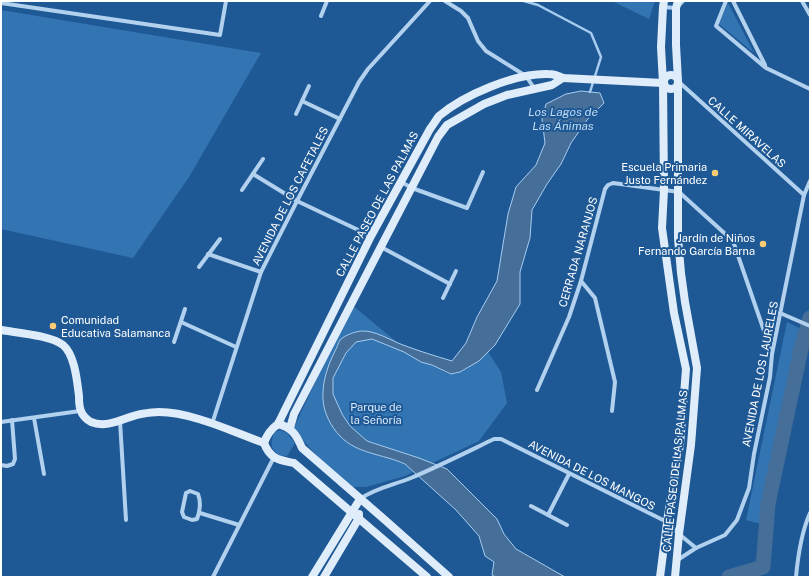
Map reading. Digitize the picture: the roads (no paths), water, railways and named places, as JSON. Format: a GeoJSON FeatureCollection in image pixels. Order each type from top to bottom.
{"type":"FeatureCollection","features":[{"type":"Feature","properties":{"kind":"street"},"geometry":{"type":"LineString","coordinates":[[1,3],[220,35],[226,1]]}},
{"type":"Feature","properties":{"kind":"street"},"geometry":{"type":"LineString","coordinates":[[321,16],[327,1]]}},
{"type":"Feature","properties":{"kind":"street","name":"AVENIDA DE LOS CAFETALES"},"geometry":{"type":"LineString","coordinates":[[212,424],[261,272],[297,201],[359,82],[368,69],[430,1]]}},
{"type":"Feature","properties":{"kind":"street"},"geometry":{"type":"LineString","coordinates":[[445,1],[461,11],[468,18],[478,41],[486,51],[526,76],[534,88]]}},
{"type":"Feature","properties":{"kind":"street"},"geometry":{"type":"LineString","coordinates":[[677,5],[683,1]]}},
{"type":"Feature","properties":{"kind":"street"},"geometry":{"type":"LineString","coordinates":[[726,1],[716,26],[766,68],[810,89]]}},
{"type":"Feature","properties":{"kind":"street"},"geometry":{"type":"LineString","coordinates":[[733,1],[766,68]]}},
{"type":"Feature","properties":{"kind":"street"},"geometry":{"type":"LineString","coordinates":[[802,1],[810,16]]}},
{"type":"Feature","properties":{"kind":"street","name":"CALLE PASEO DE LAS PALMAS"},"geometry":{"type":"LineString","coordinates":[[660,577],[667,522],[680,444],[686,369],[674,313],[662,228],[664,190],[663,83],[661,47],[663,4],[677,5],[678,238],[684,302],[697,368],[691,445],[679,534],[675,577]]}},
{"type":"Feature","properties":{"kind":"street","name":"CALLE PASEO DE LAS PALMAS"},"geometry":{"type":"LineString","coordinates":[[264,443],[266,436],[278,424],[371,236],[430,128],[438,117],[453,106],[478,92],[526,76],[549,74],[563,78],[663,83]]}},
{"type":"Feature","properties":{"kind":"street"},"geometry":{"type":"LineString","coordinates":[[663,83],[669,75],[674,76],[678,81]]}},
{"type":"Feature","properties":{"kind":"street","name":"CALLE PASEO DE LAS PALMAS"},"geometry":{"type":"LineString","coordinates":[[290,428],[294,414],[438,136],[447,125],[460,116],[484,104],[508,95],[552,85],[563,78]]}},
{"type":"Feature","properties":{"kind":"street","name":"CALLE MIRAVELAS"},"geometry":{"type":"LineString","coordinates":[[678,81],[804,195]]}},
{"type":"Feature","properties":{"kind":"street"},"geometry":{"type":"LineString","coordinates":[[296,114],[309,86]]}},
{"type":"Feature","properties":{"kind":"street"},"geometry":{"type":"LineString","coordinates":[[302,101],[340,119]]}},
{"type":"Feature","properties":{"kind":"street"},"geometry":{"type":"LineString","coordinates":[[242,190],[263,159]]}},
{"type":"Feature","properties":{"kind":"street"},"geometry":{"type":"LineString","coordinates":[[401,182],[412,188],[466,208],[483,172]]}},
{"type":"Feature","properties":{"kind":"street"},"geometry":{"type":"LineString","coordinates":[[253,174],[297,201],[371,236]]}},
{"type":"Feature","properties":{"kind":"street","name":"AVENIDA DE LOS LAURELES"},"geometry":{"type":"LineString","coordinates":[[676,562],[696,548],[725,535],[737,520],[749,488],[754,454],[770,377],[772,354],[780,313],[804,195],[810,181]]}},
{"type":"Feature","properties":{"kind":"street","name":"CERRADA NARANJOS"},"geometry":{"type":"LineString","coordinates":[[538,390],[569,317],[581,281],[605,188],[613,183],[679,192]]}},
{"type":"Feature","properties":{"kind":"street"},"geometry":{"type":"LineString","coordinates":[[679,192],[733,241],[772,354]]}},
{"type":"Feature","properties":{"kind":"street"},"geometry":{"type":"LineString","coordinates":[[199,267],[220,239]]}},
{"type":"Feature","properties":{"kind":"street"},"geometry":{"type":"LineString","coordinates":[[380,247],[450,284]]}},
{"type":"Feature","properties":{"kind":"street"},"geometry":{"type":"LineString","coordinates":[[208,254],[261,272]]}},
{"type":"Feature","properties":{"kind":"street"},"geometry":{"type":"LineString","coordinates":[[357,264],[368,270]]}},
{"type":"Feature","properties":{"kind":"street"},"geometry":{"type":"LineString","coordinates":[[443,298],[456,271]]}},
{"type":"Feature","properties":{"kind":"street"},"geometry":{"type":"LineString","coordinates":[[581,281],[595,298],[615,382],[612,411]]}},
{"type":"Feature","properties":{"kind":"street"},"geometry":{"type":"LineString","coordinates":[[174,342],[185,309]]}},
{"type":"Feature","properties":{"kind":"street"},"geometry":{"type":"LineString","coordinates":[[780,313],[810,326]]}},
{"type":"Feature","properties":{"kind":"street"},"geometry":{"type":"LineString","coordinates":[[181,322],[236,347]]}},
{"type":"Feature","properties":{"kind":"street"},"geometry":{"type":"LineString","coordinates":[[1,330],[52,340],[63,345],[72,356],[80,411],[91,422],[108,424],[141,414],[159,412],[179,414],[264,443],[268,452],[274,457],[294,463],[427,577]]}},
{"type":"Feature","properties":{"kind":"street"},"geometry":{"type":"LineString","coordinates":[[1,422],[80,411]]}},
{"type":"Feature","properties":{"kind":"street"},"geometry":{"type":"LineString","coordinates":[[34,418],[44,474]]}},
{"type":"Feature","properties":{"kind":"street"},"geometry":{"type":"LineString","coordinates":[[1,465],[8,466],[13,464],[15,459],[12,420]]}},
{"type":"Feature","properties":{"kind":"street"},"geometry":{"type":"LineString","coordinates":[[120,420],[126,520]]}},
{"type":"Feature","properties":{"kind":"street"},"geometry":{"type":"LineString","coordinates":[[278,424],[290,428],[297,436],[302,448],[386,520],[449,577]]}},
{"type":"Feature","properties":{"kind":"street","name":"AVENIDA DE LOS MANGOS"},"geometry":{"type":"LineString","coordinates":[[360,499],[369,492],[409,479],[494,439],[501,439],[667,522],[679,534]]}},
{"type":"Feature","properties":{"kind":"street"},"geometry":{"type":"LineString","coordinates":[[213,577],[274,457]]}},
{"type":"Feature","properties":{"kind":"street"},"geometry":{"type":"LineString","coordinates":[[548,515],[569,474]]}},
{"type":"Feature","properties":{"kind":"street"},"geometry":{"type":"LineString","coordinates":[[190,491],[198,494],[200,499],[200,512],[197,519],[192,520],[184,517],[182,512],[186,493],[190,491]]}},
{"type":"Feature","properties":{"kind":"street"},"geometry":{"type":"LineString","coordinates":[[312,577],[351,511],[360,499]]}},
{"type":"Feature","properties":{"kind":"street"},"geometry":{"type":"LineString","coordinates":[[324,577],[359,518],[360,499]]}},
{"type":"Feature","properties":{"kind":"street"},"geometry":{"type":"LineString","coordinates":[[531,506],[567,525]]}},
{"type":"Feature","properties":{"kind":"street"},"geometry":{"type":"LineString","coordinates":[[200,512],[239,525]]}},
{"type":"Feature","properties":{"kind":"street"},"geometry":{"type":"LineString","coordinates":[[796,577],[798,549],[810,513]]}},
{"type":"Feature","properties":{"kind":"street"},"geometry":{"type":"LineString","coordinates":[[679,534],[696,548]]}},
{"type":"Feature","properties":{"kind":"water","name":"Los Lagos de Las Ánimas"},"geometry":{"type":"Polygon","coordinates":[[[581,91],[600,93],[604,103],[587,120],[571,143],[561,164],[532,210],[530,238],[520,272],[520,304],[495,345],[479,361],[460,372],[451,374],[372,339],[356,342],[346,353],[333,378],[333,394],[342,414],[350,426],[367,441],[447,469],[497,519],[504,534],[516,549],[565,577],[496,577],[492,575],[494,562],[485,556],[479,536],[456,510],[405,464],[354,447],[340,436],[328,420],[325,410],[323,400],[324,381],[340,340],[348,335],[360,331],[368,331],[378,334],[398,343],[452,361],[466,343],[477,317],[497,281],[508,214],[516,187],[536,165],[545,143],[542,119],[546,104],[566,94],[581,91]]]}},
{"type":"Feature","properties":{"kind":"waterway"},"geometry":{"type":"LineString","coordinates":[[524,1],[538,5],[591,33],[601,57],[590,92]]}},
{"type":"Feature","properties":{"kind":"waterway"},"geometry":{"type":"LineString","coordinates":[[729,577],[763,567],[768,504],[801,349],[810,318]]}},
{"type":"Feature","properties":{"kind":"place","name":"Escuela Primaria Justo Fernández"},"geometry":{"type":"Point","coordinates":[715,173]}},
{"type":"Feature","properties":{"kind":"place","name":"Jardín de Niños Fernando García Barna"},"geometry":{"type":"Point","coordinates":[763,244]}},
{"type":"Feature","properties":{"kind":"place","name":"Comunidad Educativa Salamanca"},"geometry":{"type":"Point","coordinates":[53,326]}},
{"type":"Feature","properties":{"kind":"park label","name":"Parque de la Señoría"},"geometry":{"type":"Point","coordinates":[376,413]}}]}
